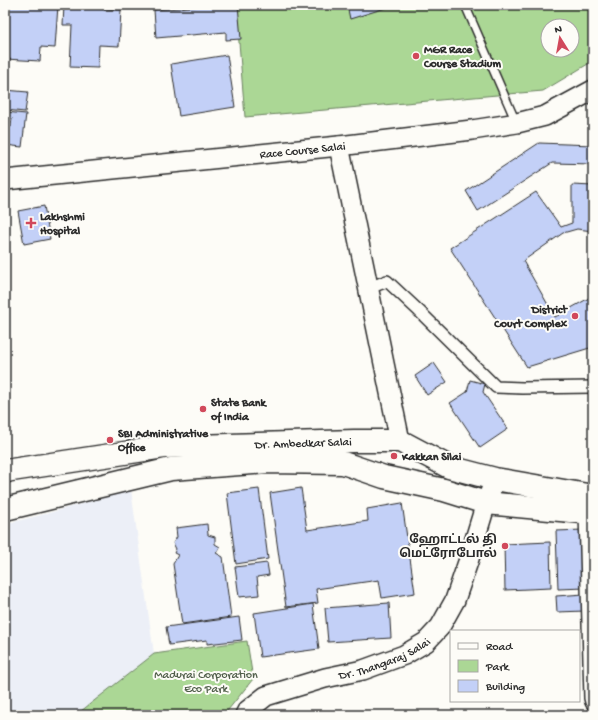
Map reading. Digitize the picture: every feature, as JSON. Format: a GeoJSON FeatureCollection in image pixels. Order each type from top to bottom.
{"type":"FeatureCollection","features":[{"type":"Feature","properties":{"kind":"main road","name":"Dr. Ambedkar Salai"},"geometry":{"type":"LineString","coordinates":[[5,471],[164,448],[354,441],[400,441],[449,467],[591,504]]}},
{"type":"Feature","properties":{"kind":"main road","name":"Dr. Ambedkar Salai"},"geometry":{"type":"LineString","coordinates":[[5,509],[171,470],[268,462],[343,463],[384,477],[444,490],[486,504],[591,504]]}},
{"type":"Feature","properties":{"kind":"street","name":"Race Course Salai"},"geometry":{"type":"LineString","coordinates":[[5,180],[339,146],[472,130],[517,123],[545,116],[593,90]]}},
{"type":"Feature","properties":{"kind":"street"},"geometry":{"type":"LineString","coordinates":[[339,146],[400,441]]}},
{"type":"Feature","properties":{"kind":"street"},"geometry":{"type":"LineString","coordinates":[[368,288],[387,281],[496,387],[593,387]]}},
{"type":"Feature","properties":{"kind":"street","name":"Dr. Thangaraj Salai"},"geometry":{"type":"LineString","coordinates":[[245,715],[247,711],[266,696],[325,678],[363,670],[404,655],[426,642],[440,627],[455,600],[495,479]]}},
{"type":"Feature","properties":{"kind":"street"},"geometry":{"type":"LineString","coordinates":[[591,504],[593,702]]}},
{"type":"Feature","properties":{"kind":"lane"},"geometry":{"type":"LineString","coordinates":[[465,5],[517,123]]}},
{"type":"Feature","properties":{"kind":"shaded area"},"geometry":{"type":"Polygon","coordinates":[[[131,490],[154,654],[76,715],[5,715],[5,524],[131,490]]]}},
{"type":"Feature","properties":{"kind":"green space","name":"MGR Race Course Stadium"},"geometry":{"type":"Polygon","coordinates":[[[236,5],[593,5],[593,61],[543,91],[245,117],[236,5]]]}},
{"type":"Feature","properties":{"kind":"green space","name":"Madurai Corporation Eco Park"},"geometry":{"type":"Polygon","coordinates":[[[247,641],[253,679],[224,715],[76,715],[154,654],[247,641]]]}},
{"type":"Feature","properties":{"kind":"building"},"geometry":{"type":"Polygon","coordinates":[[[5,5],[58,5],[55,48],[41,47],[40,61],[5,59],[5,5]]]}},
{"type":"Feature","properties":{"kind":"building"},"geometry":{"type":"Polygon","coordinates":[[[64,5],[103,5],[103,9],[121,10],[119,46],[99,45],[98,68],[70,67],[72,25],[63,25],[64,5]]]}},
{"type":"Feature","properties":{"kind":"building"},"geometry":{"type":"Polygon","coordinates":[[[216,5],[238,5],[241,39],[226,40],[226,32],[156,38],[154,10],[216,5]]]}},
{"type":"Feature","properties":{"kind":"building"},"geometry":{"type":"Polygon","coordinates":[[[347,5],[395,5],[350,19],[347,5]]]}},
{"type":"Feature","properties":{"kind":"building"},"geometry":{"type":"Polygon","coordinates":[[[227,55],[235,107],[179,116],[171,64],[227,55]]]}},
{"type":"Feature","properties":{"kind":"building"},"geometry":{"type":"Polygon","coordinates":[[[5,90],[28,92],[25,112],[5,110],[5,90]]]}},
{"type":"Feature","properties":{"kind":"building"},"geometry":{"type":"Polygon","coordinates":[[[5,112],[26,114],[22,147],[5,145],[5,126],[11,127],[12,118],[5,117],[5,112]]]}},
{"type":"Feature","properties":{"kind":"building"},"geometry":{"type":"Polygon","coordinates":[[[539,143],[593,145],[593,164],[552,163],[478,211],[466,191],[539,143]]]}},
{"type":"Feature","properties":{"kind":"building"},"geometry":{"type":"Polygon","coordinates":[[[572,185],[593,186],[593,231],[577,229],[563,233],[523,261],[555,317],[589,298],[593,298],[593,347],[527,367],[450,248],[536,192],[561,227],[572,223],[572,185]]]}},
{"type":"Feature","properties":{"kind":"building"},"geometry":{"type":"Polygon","coordinates":[[[44,206],[50,239],[24,244],[18,211],[44,206]]]}},
{"type":"Feature","properties":{"kind":"building"},"geometry":{"type":"Polygon","coordinates":[[[434,363],[447,382],[427,395],[415,376],[434,363]]]}},
{"type":"Feature","properties":{"kind":"building"},"geometry":{"type":"Polygon","coordinates":[[[470,380],[485,384],[483,392],[508,429],[480,448],[450,403],[467,392],[470,380]]]}},
{"type":"Feature","properties":{"kind":"building"},"geometry":{"type":"Polygon","coordinates":[[[301,488],[307,530],[368,521],[367,509],[402,503],[415,593],[382,598],[379,580],[316,589],[318,603],[286,607],[270,493],[301,488]]]}},
{"type":"Feature","properties":{"kind":"building"},"geometry":{"type":"Polygon","coordinates":[[[259,489],[268,559],[236,564],[227,493],[259,489]]]}},
{"type":"Feature","properties":{"kind":"building"},"geometry":{"type":"Polygon","coordinates":[[[207,524],[208,535],[215,537],[215,544],[220,547],[216,553],[223,557],[231,617],[182,624],[173,564],[178,555],[174,553],[176,549],[173,543],[177,537],[176,528],[207,524]]]}},
{"type":"Feature","properties":{"kind":"building"},"geometry":{"type":"Polygon","coordinates":[[[583,530],[585,588],[558,589],[556,531],[583,530]]]}},
{"type":"Feature","properties":{"kind":"building"},"geometry":{"type":"Polygon","coordinates":[[[550,542],[551,588],[505,590],[504,544],[550,542]]]}},
{"type":"Feature","properties":{"kind":"building"},"geometry":{"type":"Polygon","coordinates":[[[267,563],[269,575],[257,577],[259,595],[239,597],[235,567],[267,563]]]}},
{"type":"Feature","properties":{"kind":"building"},"geometry":{"type":"Polygon","coordinates":[[[584,594],[585,611],[557,612],[556,596],[584,594]]]}},
{"type":"Feature","properties":{"kind":"building"},"geometry":{"type":"Polygon","coordinates":[[[389,603],[391,638],[328,642],[325,608],[389,603]]]}},
{"type":"Feature","properties":{"kind":"building"},"geometry":{"type":"Polygon","coordinates":[[[313,604],[319,649],[260,657],[254,613],[313,604]]]}},
{"type":"Feature","properties":{"kind":"building"},"geometry":{"type":"Polygon","coordinates":[[[239,617],[242,640],[207,644],[207,640],[169,645],[166,627],[239,617]]]}},
{"type":"Feature","properties":{"kind":"place","name":"MGR Race Course Stadium"},"geometry":{"type":"Point","coordinates":[416,56]}},
{"type":"Feature","properties":{"kind":"place","name":"Lakhshmi Hospital"},"geometry":{"type":"Point","coordinates":[31,223]}},
{"type":"Feature","properties":{"kind":"place","name":"District Court Complex"},"geometry":{"type":"Point","coordinates":[575,316]}},
{"type":"Feature","properties":{"kind":"place","name":"State Bank of India"},"geometry":{"type":"Point","coordinates":[203,409]}},
{"type":"Feature","properties":{"kind":"place","name":"SBI Administrative Office"},"geometry":{"type":"Point","coordinates":[110,440]}},
{"type":"Feature","properties":{"kind":"place","name":"Kakkan Silai"},"geometry":{"type":"Point","coordinates":[394,456]}},
{"type":"Feature","properties":{"kind":"place","name":"ஹோட்டல் தி மெட்ரோபோல்"},"geometry":{"type":"Point","coordinates":[505,546]}}]}
